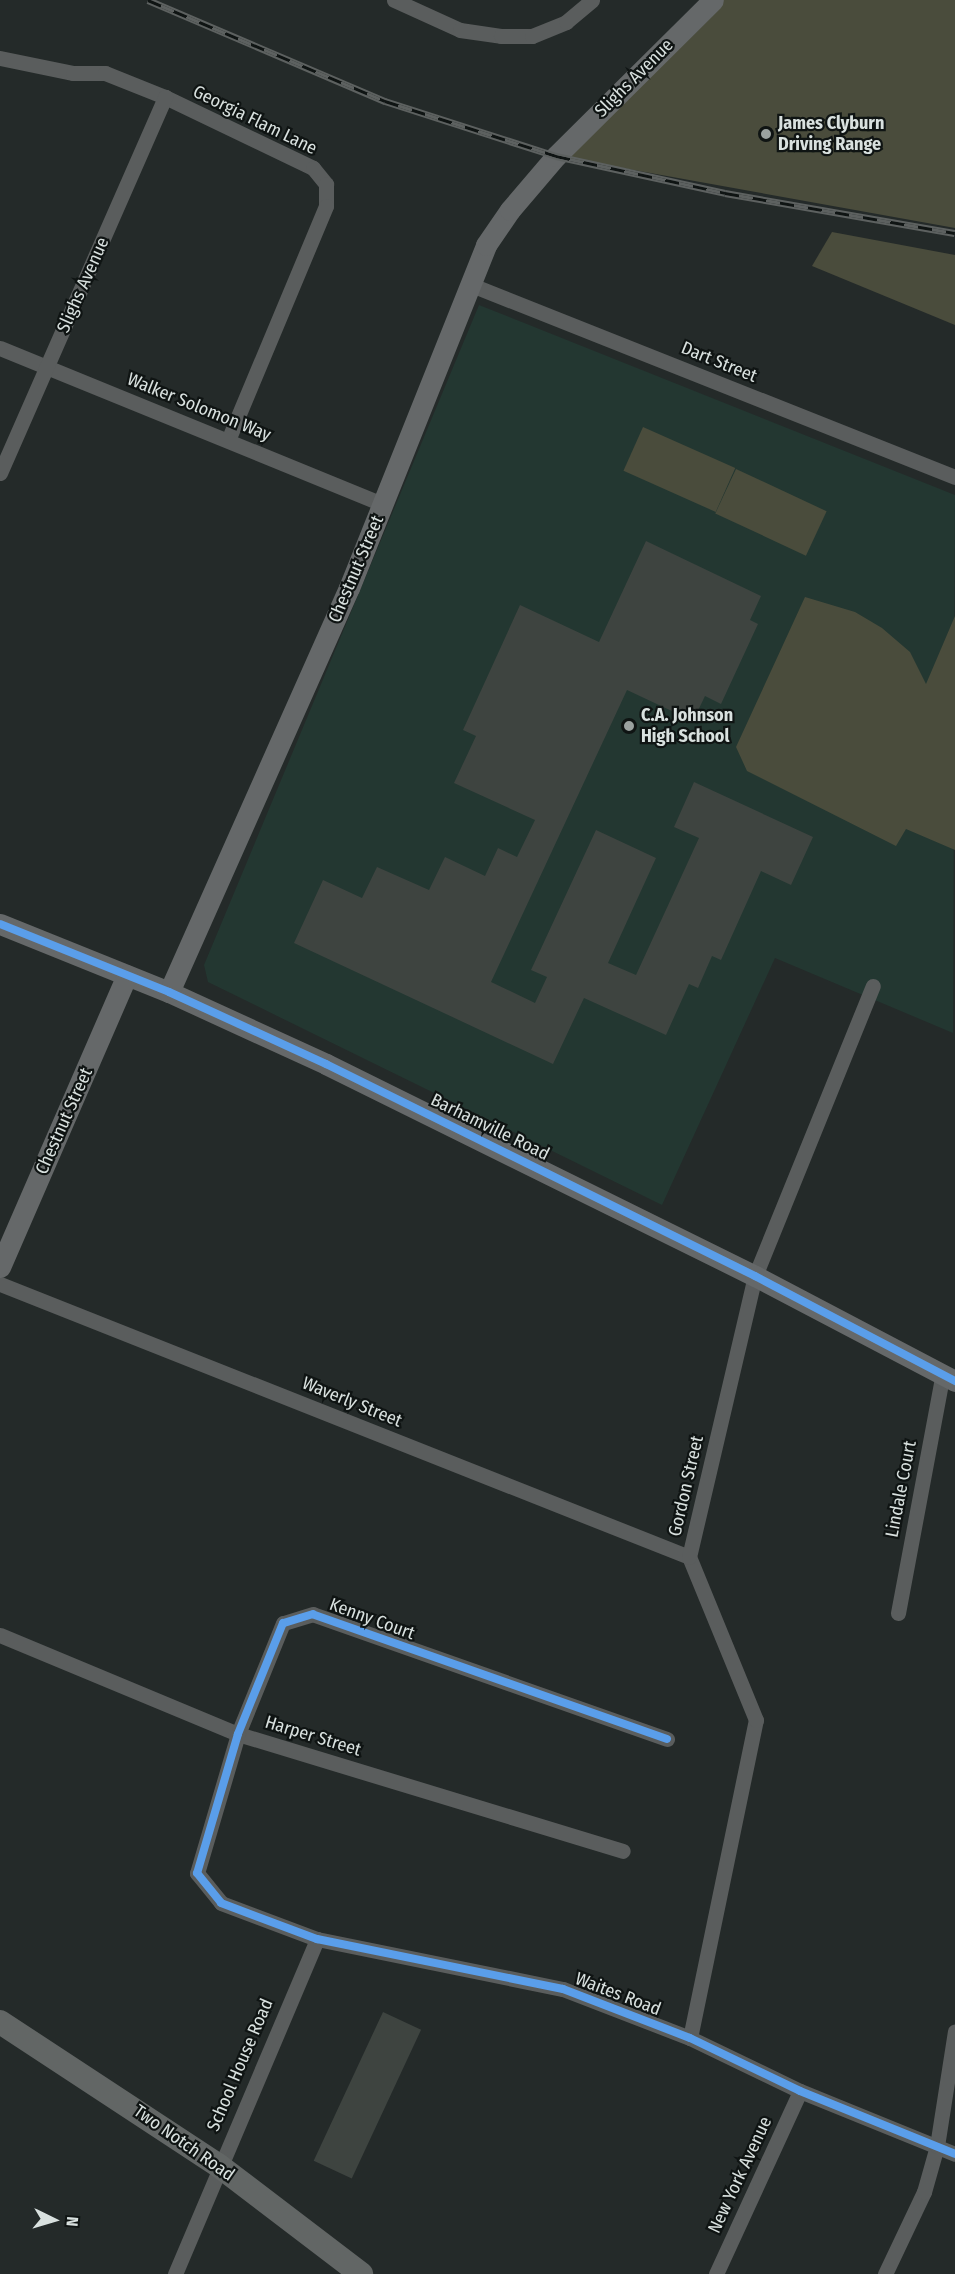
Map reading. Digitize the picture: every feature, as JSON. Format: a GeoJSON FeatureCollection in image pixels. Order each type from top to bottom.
{"type":"FeatureCollection","features":[{"type":"Feature","properties":{"kind":"main road","name":"Two Notch Road"},"geometry":{"type":"LineString","coordinates":[[0,2022],[218,2165],[361,2274]]}},
{"type":"Feature","properties":{"kind":"street"},"geometry":{"type":"LineString","coordinates":[[393,0],[460,30],[501,36],[532,36],[566,22],[592,0]]}},
{"type":"Feature","properties":{"kind":"street","name":"Slighs Avenue"},"geometry":{"type":"LineString","coordinates":[[556,156],[713,0]]}},
{"type":"Feature","properties":{"kind":"street","name":"Georgia Flam Lane"},"geometry":{"type":"LineString","coordinates":[[0,58],[73,73],[105,73],[165,97],[313,168],[326,183],[326,206],[228,440]]}},
{"type":"Feature","properties":{"kind":"street","name":"Slighs Avenue"},"geometry":{"type":"LineString","coordinates":[[0,473],[165,97]]}},
{"type":"Feature","properties":{"kind":"street","name":"Chestnut Street"},"geometry":{"type":"LineString","coordinates":[[169,992],[383,504],[469,284],[497,227],[556,156]]}},
{"type":"Feature","properties":{"kind":"street","name":"Dart Street"},"geometry":{"type":"LineString","coordinates":[[469,284],[955,477]]}},
{"type":"Feature","properties":{"kind":"street","name":"Walker Solomon Way"},"geometry":{"type":"LineString","coordinates":[[0,348],[383,504]]}},
{"type":"Feature","properties":{"kind":"street","name":"Barhamville Road"},"geometry":{"type":"LineString","coordinates":[[0,924],[169,992],[424,1111],[755,1276],[949,1377]]}},
{"type":"Feature","properties":{"kind":"street","name":"Chestnut Street"},"geometry":{"type":"LineString","coordinates":[[0,1267],[127,975]]}},
{"type":"Feature","properties":{"kind":"street","name":"Gordon Street"},"geometry":{"type":"LineString","coordinates":[[690,2038],[756,1720],[689,1557],[755,1276],[873,986]]}},
{"type":"Feature","properties":{"kind":"street","name":"Waverly Street"},"geometry":{"type":"LineString","coordinates":[[0,1284],[689,1557]]}},
{"type":"Feature","properties":{"kind":"street","name":"Lindale Court"},"geometry":{"type":"LineString","coordinates":[[898,1613],[949,1377]]}},
{"type":"Feature","properties":{"kind":"street","name":"Kenny Court"},"geometry":{"type":"LineString","coordinates":[[197,1873],[238,1734],[283,1623],[313,1614],[667,1739]]}},
{"type":"Feature","properties":{"kind":"street","name":"Harper Street"},"geometry":{"type":"LineString","coordinates":[[0,1635],[238,1734],[623,1851]]}},
{"type":"Feature","properties":{"kind":"street","name":"Waites Road"},"geometry":{"type":"LineString","coordinates":[[197,1873],[221,1903],[316,1939],[563,1989],[690,2038],[800,2091],[955,2154]]}},
{"type":"Feature","properties":{"kind":"street","name":"School House Road"},"geometry":{"type":"LineString","coordinates":[[175,2274],[218,2165],[316,1939]]}},
{"type":"Feature","properties":{"kind":"street"},"geometry":{"type":"LineString","coordinates":[[885,2274],[924,2192],[937,2145],[955,2031]]}},
{"type":"Feature","properties":{"kind":"street","name":"New York Avenue"},"geometry":{"type":"LineString","coordinates":[[716,2274],[800,2091]]}},
{"type":"Feature","properties":{"kind":"shaded area","name":"James Clyburn Driving Range"},"geometry":{"type":"Polygon","coordinates":[[[713,0],[955,0],[955,228],[556,156],[713,0]]]}},
{"type":"Feature","properties":{"kind":"shaded area"},"geometry":{"type":"Polygon","coordinates":[[[832,232],[955,255],[955,325],[812,266],[832,232]]]}},
{"type":"Feature","properties":{"kind":"shaded area","name":"C.A. Johnson High School"},"geometry":{"type":"Polygon","coordinates":[[[479,305],[955,495],[953,1033],[775,958],[662,1205],[208,982],[204,965],[479,305]]]}},
{"type":"Feature","properties":{"kind":"shaded area"},"geometry":{"type":"Polygon","coordinates":[[[643,427],[735,468],[716,512],[623,471],[643,427]]]}},
{"type":"Feature","properties":{"kind":"shaded area"},"geometry":{"type":"Polygon","coordinates":[[[736,469],[827,511],[806,556],[715,513],[736,469]]]}},
{"type":"Feature","properties":{"kind":"shaded area"},"geometry":{"type":"Polygon","coordinates":[[[805,597],[855,612],[882,628],[910,652],[926,684],[955,616],[955,850],[906,829],[896,846],[747,771],[736,747],[805,597]]]}},
{"type":"Feature","properties":{"kind":"building"},"geometry":{"type":"Polygon","coordinates":[[[646,541],[761,596],[750,620],[758,624],[721,704],[705,696],[693,721],[627,690],[491,982],[535,1003],[547,977],[531,970],[596,830],[656,858],[608,963],[636,975],[699,838],[674,827],[694,782],[813,837],[791,885],[761,871],[721,960],[712,956],[698,988],[689,984],[666,1035],[584,998],[553,1064],[294,943],[323,880],[362,898],[377,867],[429,890],[445,857],[485,876],[498,848],[517,857],[535,820],[454,783],[476,736],[463,730],[520,605],[599,642],[646,541]]]}},
{"type":"Feature","properties":{"kind":"building"},"geometry":{"type":"Polygon","coordinates":[[[383,2012],[421,2030],[352,2178],[314,2161],[383,2012]]]}},
{"type":"Feature","properties":{"kind":"railway"},"geometry":{"type":"LineString","coordinates":[[148,0],[385,101],[556,156],[725,193],[955,233]]}},
{"type":"Feature","properties":{"kind":"cycle path"},"geometry":{"type":"LineString","coordinates":[[0,924],[169,992],[326,1064],[755,1276],[955,1381]]}},
{"type":"Feature","properties":{"kind":"cycle path"},"geometry":{"type":"LineString","coordinates":[[667,1739],[313,1614],[283,1623],[238,1734],[197,1873],[221,1903],[317,1939],[563,1989],[690,2038],[800,2091],[955,2154]]}},
{"type":"Feature","properties":{"kind":"place","name":"James Clyburn Driving Range"},"geometry":{"type":"Point","coordinates":[766,134]}},
{"type":"Feature","properties":{"kind":"place","name":"C.A. Johnson High School"},"geometry":{"type":"Point","coordinates":[629,726]}}]}
